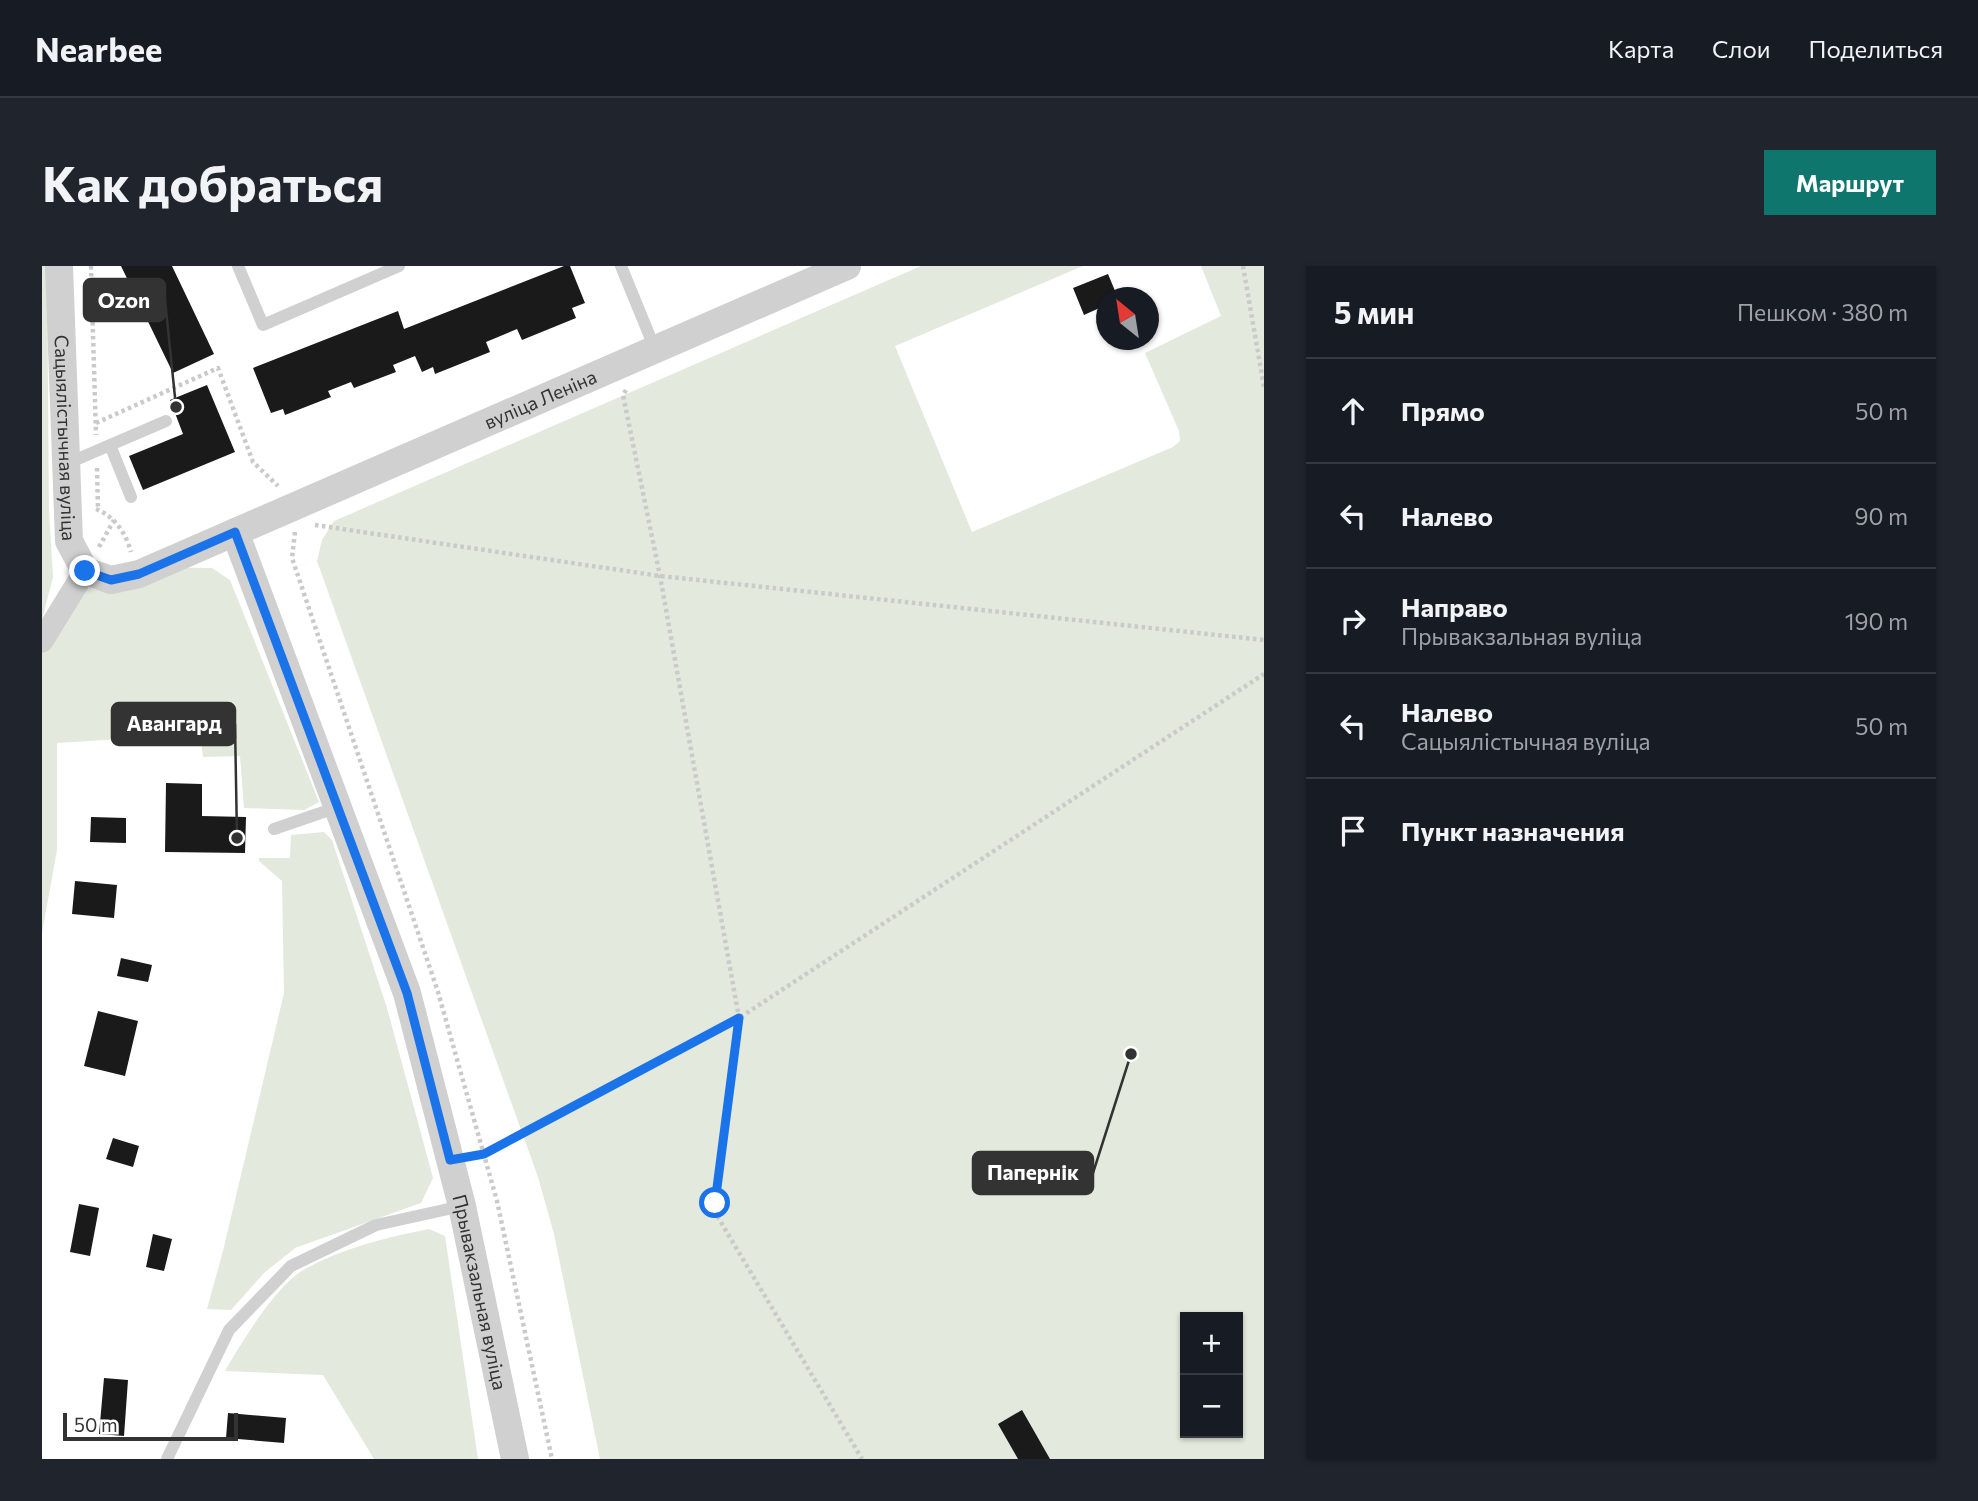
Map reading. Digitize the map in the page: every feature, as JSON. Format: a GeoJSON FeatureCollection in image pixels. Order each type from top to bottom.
{"type":"FeatureCollection","features":[{"type":"Feature","properties":{"kind":"street","name":"Сацыялістычная вуліца"},"geometry":{"type":"LineString","coordinates":[[59,266],[69,541],[85,571]]}},
{"type":"Feature","properties":{"kind":"street","name":"вуліца Леніна"},"geometry":{"type":"LineString","coordinates":[[235,532],[847,266]]}},
{"type":"Feature","properties":{"kind":"street"},"geometry":{"type":"LineString","coordinates":[[42,640],[85,571],[111,580],[139,574],[235,532]]}},
{"type":"Feature","properties":{"kind":"street","name":"Прывакзальная вуліца"},"geometry":{"type":"LineString","coordinates":[[235,532],[407,993],[462,1206],[515,1459]]}},
{"type":"Feature","properties":{"kind":"lane"},"geometry":{"type":"LineString","coordinates":[[238,266],[263,325],[400,266]]}},
{"type":"Feature","properties":{"kind":"lane"},"geometry":{"type":"LineString","coordinates":[[621,266],[655,349]]}},
{"type":"Feature","properties":{"kind":"lane"},"geometry":{"type":"LineString","coordinates":[[66,464],[166,421]]}},
{"type":"Feature","properties":{"kind":"lane"},"geometry":{"type":"LineString","coordinates":[[110,445],[131,498]]}},
{"type":"Feature","properties":{"kind":"lane"},"geometry":{"type":"LineString","coordinates":[[274,829],[338,807]]}},
{"type":"Feature","properties":{"kind":"lane"},"geometry":{"type":"LineString","coordinates":[[167,1459],[229,1330],[291,1266],[376,1225],[462,1206]]}},
{"type":"Feature","properties":{"kind":"path"},"geometry":{"type":"LineString","coordinates":[[91,266],[98,509]]}},
{"type":"Feature","properties":{"kind":"path"},"geometry":{"type":"LineString","coordinates":[[1243,266],[1264,387]]}},
{"type":"Feature","properties":{"kind":"path"},"geometry":{"type":"LineString","coordinates":[[96,423],[218,368],[253,462],[284,492]]}},
{"type":"Feature","properties":{"kind":"path"},"geometry":{"type":"LineString","coordinates":[[629,386],[623,395],[660,576],[739,1018],[715,1203],[716,1214],[862,1459]]}},
{"type":"Feature","properties":{"kind":"path"},"geometry":{"type":"LineString","coordinates":[[85,512],[98,509],[114,520],[127,537],[132,555]]}},
{"type":"Feature","properties":{"kind":"path"},"geometry":{"type":"LineString","coordinates":[[306,524],[660,576],[1264,640]]}},
{"type":"Feature","properties":{"kind":"path"},"geometry":{"type":"LineString","coordinates":[[450,1160],[484,1154],[739,1018],[1264,674]]}},
{"type":"Feature","properties":{"kind":"shaded area"},"geometry":{"type":"Polygon","coordinates":[[[42,266],[47,266],[49,511],[53,577],[42,620],[42,266]]]}},
{"type":"Feature","properties":{"kind":"shaded area"},"geometry":{"type":"Polygon","coordinates":[[[921,266],[1083,266],[895,346],[972,532],[1173,447],[1180,441],[1179,431],[1145,353],[1159,350],[1159,346],[1221,316],[1201,266],[1264,266],[1264,1459],[600,1459],[554,1234],[538,1177],[317,561],[322,540],[334,521],[921,266]]]}},
{"type":"Feature","properties":{"kind":"shaded area"},"geometry":{"type":"Polygon","coordinates":[[[212,568],[230,580],[319,802],[304,810],[244,808],[240,756],[203,757],[200,734],[57,743],[57,850],[42,933],[42,651],[86,587],[110,591],[178,569],[212,568]]]}},
{"type":"Feature","properties":{"kind":"shaded area"},"geometry":{"type":"Polygon","coordinates":[[[324,832],[332,840],[387,1008],[433,1178],[421,1203],[295,1248],[264,1273],[231,1310],[207,1309],[284,993],[282,881],[259,861],[259,858],[290,858],[291,835],[324,832]]]}},
{"type":"Feature","properties":{"kind":"shaded area"},"geometry":{"type":"Polygon","coordinates":[[[429,1229],[445,1236],[478,1459],[374,1459],[323,1375],[225,1371],[271,1301],[305,1269],[366,1244],[429,1229]]]}},
{"type":"Feature","properties":{"kind":"building"},"geometry":{"type":"Polygon","coordinates":[[[121,266],[172,266],[214,354],[173,373],[121,266]]]}},
{"type":"Feature","properties":{"kind":"building"},"geometry":{"type":"Polygon","coordinates":[[[564,266],[570,266],[585,303],[572,308],[576,318],[522,340],[517,329],[486,342],[490,352],[435,374],[433,367],[422,372],[415,356],[393,365],[396,372],[354,388],[351,382],[328,391],[331,397],[285,415],[283,409],[271,413],[253,368],[398,311],[404,329],[564,266]]]}},
{"type":"Feature","properties":{"kind":"building"},"geometry":{"type":"Polygon","coordinates":[[[1108,274],[1113,287],[1096,287],[1096,310],[1084,315],[1073,288],[1108,274]]]}},
{"type":"Feature","properties":{"kind":"building"},"geometry":{"type":"Polygon","coordinates":[[[207,385],[235,452],[143,490],[129,456],[183,434],[170,400],[207,385]]]}},
{"type":"Feature","properties":{"kind":"building"},"geometry":{"type":"Polygon","coordinates":[[[166,783],[202,784],[202,816],[246,817],[245,853],[165,852],[166,783]]]}},
{"type":"Feature","properties":{"kind":"building"},"geometry":{"type":"Polygon","coordinates":[[[91,817],[126,818],[126,843],[90,842],[91,817]]]}},
{"type":"Feature","properties":{"kind":"building"},"geometry":{"type":"Polygon","coordinates":[[[75,881],[117,885],[114,918],[72,914],[75,881]]]}},
{"type":"Feature","properties":{"kind":"building"},"geometry":{"type":"Polygon","coordinates":[[[121,958],[152,965],[148,982],[117,976],[121,958]]]}},
{"type":"Feature","properties":{"kind":"building"},"geometry":{"type":"Polygon","coordinates":[[[98,1011],[138,1021],[125,1076],[84,1066],[98,1011]]]}},
{"type":"Feature","properties":{"kind":"building"},"geometry":{"type":"Polygon","coordinates":[[[113,1138],[139,1146],[133,1167],[106,1159],[113,1138]]]}},
{"type":"Feature","properties":{"kind":"building"},"geometry":{"type":"Polygon","coordinates":[[[79,1204],[99,1208],[90,1256],[70,1252],[79,1204]]]}},
{"type":"Feature","properties":{"kind":"building"},"geometry":{"type":"Polygon","coordinates":[[[153,1234],[172,1239],[164,1271],[146,1267],[153,1234]]]}},
{"type":"Feature","properties":{"kind":"building"},"geometry":{"type":"Polygon","coordinates":[[[104,1378],[128,1380],[124,1436],[99,1434],[104,1378]]]}},
{"type":"Feature","properties":{"kind":"building"},"geometry":{"type":"Polygon","coordinates":[[[1022,1410],[1050,1459],[1018,1459],[998,1424],[1022,1410]]]}},
{"type":"Feature","properties":{"kind":"building"},"geometry":{"type":"Polygon","coordinates":[[[228,1413],[286,1418],[284,1443],[226,1438],[228,1413]]]}},
{"type":"Feature","properties":{"kind":"place","name":"Ozon"},"geometry":{"type":"Point","coordinates":[176,407]}},
{"type":"Feature","properties":{"kind":"place","name":"Авангард"},"geometry":{"type":"Point","coordinates":[237,838]}},
{"type":"Feature","properties":{"kind":"place","name":"Папернік"},"geometry":{"type":"Point","coordinates":[1131,1054]}},
{"type":"Feature","properties":{"kind":"route"},"geometry":{"type":"LineString","coordinates":[[85,571],[111,580],[139,574],[235,532],[407,993],[450,1160],[484,1154],[739,1018],[715,1203]]}}]}
